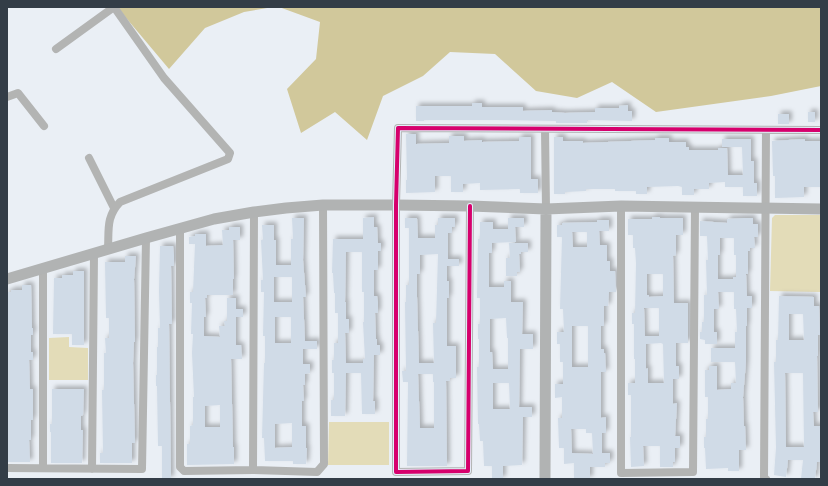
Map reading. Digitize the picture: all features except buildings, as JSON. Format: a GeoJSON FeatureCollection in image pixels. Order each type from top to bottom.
{"type":"FeatureCollection","features":[{"type":"Feature","properties":{"kind":"street"},"geometry":{"type":"LineString","coordinates":[[56,49],[114,7],[164,78],[230,153],[228,159],[120,202],[114,208],[109,218],[108,249]]}},
{"type":"Feature","properties":{"kind":"street"},"geometry":{"type":"LineString","coordinates":[[7,97],[18,93],[44,126]]}},
{"type":"Feature","properties":{"kind":"street"},"geometry":{"type":"LineString","coordinates":[[470,206],[468,471],[396,472],[396,205],[398,128],[821,130]]}},
{"type":"Feature","properties":{"kind":"street"},"geometry":{"type":"LineString","coordinates":[[545,129],[545,479]]}},
{"type":"Feature","properties":{"kind":"street"},"geometry":{"type":"LineString","coordinates":[[766,130],[764,478],[766,479]]}},
{"type":"Feature","properties":{"kind":"street"},"geometry":{"type":"LineString","coordinates":[[89,158],[114,208]]}},
{"type":"Feature","properties":{"kind":"street"},"geometry":{"type":"LineString","coordinates":[[180,229],[180,466],[184,471],[253,470],[317,472],[324,464],[323,205]]}},
{"type":"Feature","properties":{"kind":"street"},"geometry":{"type":"LineString","coordinates":[[7,279],[146,238],[214,220],[254,212],[323,205],[470,206],[546,209],[622,206],[821,209]]}},
{"type":"Feature","properties":{"kind":"street"},"geometry":{"type":"LineString","coordinates":[[622,206],[622,473],[693,472],[695,207]]}},
{"type":"Feature","properties":{"kind":"street"},"geometry":{"type":"LineString","coordinates":[[253,470],[254,212]]}},
{"type":"Feature","properties":{"kind":"street"},"geometry":{"type":"LineString","coordinates":[[7,468],[142,469],[146,238]]}},
{"type":"Feature","properties":{"kind":"street"},"geometry":{"type":"LineString","coordinates":[[92,469],[94,254]]}},
{"type":"Feature","properties":{"kind":"street"},"geometry":{"type":"LineString","coordinates":[[43,269],[43,468]]}},
{"type":"Feature","properties":{"kind":"shaded area"},"geometry":{"type":"Polygon","coordinates":[[[118,7],[273,7],[244,12],[205,28],[169,69],[118,7]]]}},
{"type":"Feature","properties":{"kind":"shaded area"},"geometry":{"type":"Polygon","coordinates":[[[279,7],[821,7],[821,86],[771,96],[656,112],[612,82],[577,98],[536,91],[495,54],[450,52],[423,76],[383,96],[367,140],[335,112],[301,133],[287,89],[316,59],[320,22],[279,7]]]}},
{"type":"Feature","properties":{"kind":"shaded area"},"geometry":{"type":"Polygon","coordinates":[[[775,215],[821,215],[821,292],[770,291],[772,218],[775,215]]]}},
{"type":"Feature","properties":{"kind":"shaded area"},"geometry":{"type":"Polygon","coordinates":[[[69,337],[69,347],[88,348],[88,380],[49,380],[49,338],[69,337]]]}},
{"type":"Feature","properties":{"kind":"shaded area"},"geometry":{"type":"Polygon","coordinates":[[[329,422],[389,422],[389,465],[328,465],[329,422]]]}},
{"type":"Feature","properties":{"kind":"cycle path"},"geometry":{"type":"LineString","coordinates":[[470,206],[468,471],[396,472],[396,205],[398,128],[821,130]]}}]}
